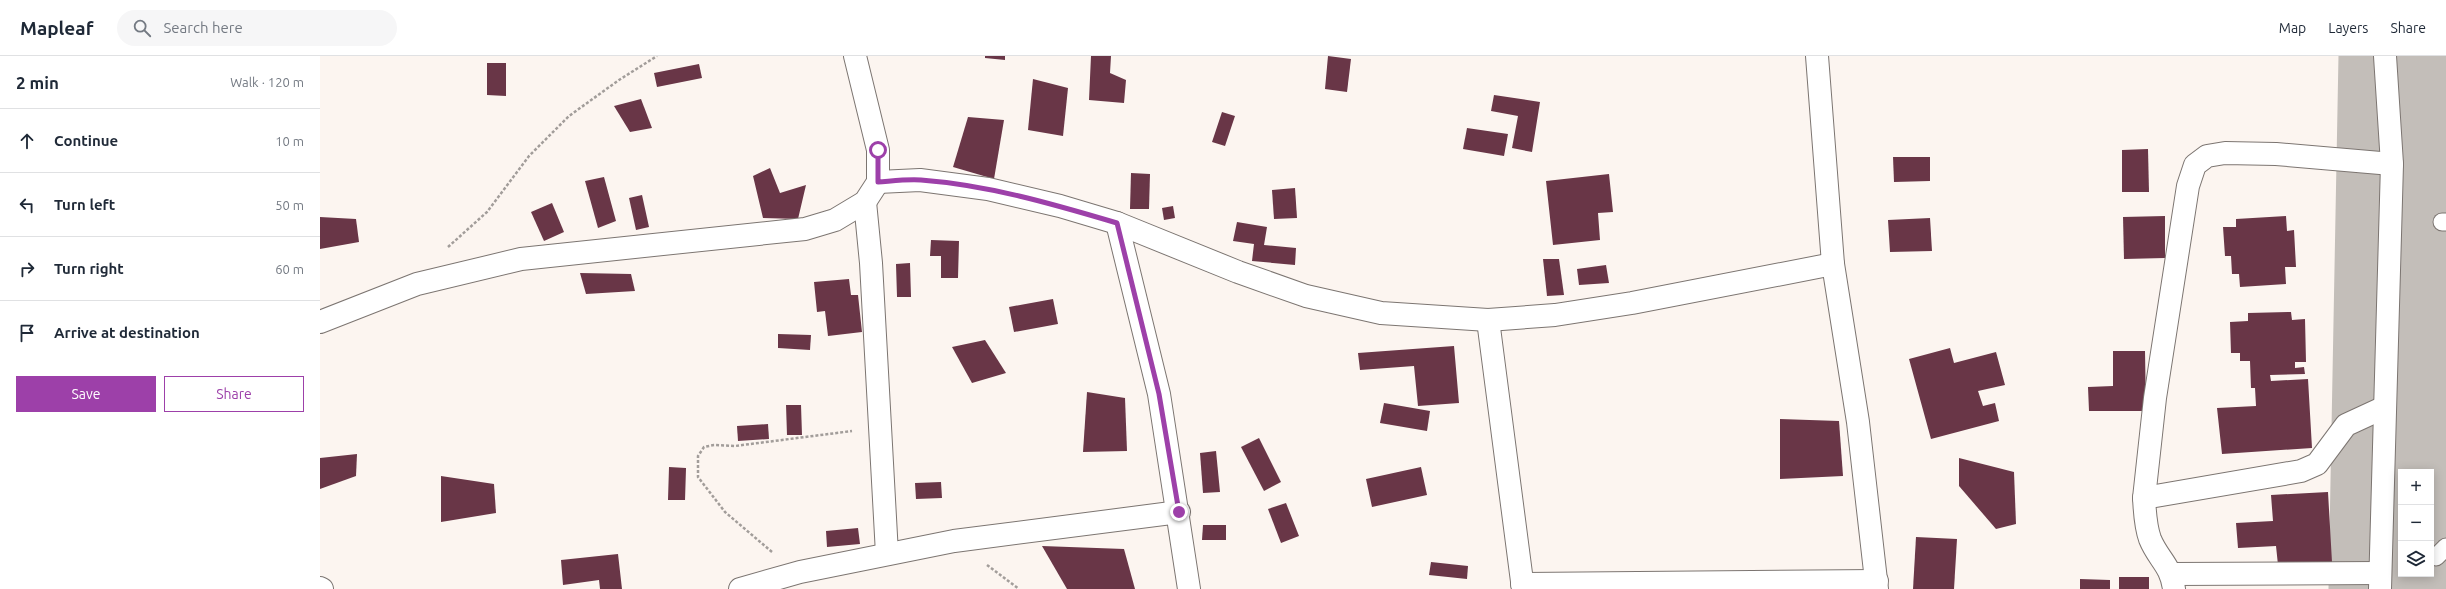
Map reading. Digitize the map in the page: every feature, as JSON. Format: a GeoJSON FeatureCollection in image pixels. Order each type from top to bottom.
{"type":"FeatureCollection","features":[{"type":"Feature","properties":{"kind":"street"},"geometry":{"type":"LineString","coordinates":[[320,322],[417,284],[521,259],[805,229],[835,220],[865,202],[878,182],[878,150],[855,56]]}},
{"type":"Feature","properties":{"kind":"street"},"geometry":{"type":"LineString","coordinates":[[1488,320],[1523,586],[1877,585],[1858,422],[1833,264],[1817,56]]}},
{"type":"Feature","properties":{"kind":"street"},"geometry":{"type":"LineString","coordinates":[[2385,56],[2392,164],[2380,581],[2173,582],[2150,540],[2145,521],[2144,498],[2163,344],[2188,186],[2195,165],[2206,156],[2249,153],[2392,164]]}},
{"type":"Feature","properties":{"kind":"street"},"geometry":{"type":"LineString","coordinates":[[878,182],[920,180],[988,189],[1060,206],[1117,223],[1238,272],[1306,296],[1381,313],[1488,320],[1555,314],[1632,303],[1833,264]]}},
{"type":"Feature","properties":{"kind":"street"},"geometry":{"type":"LineString","coordinates":[[865,202],[871,263],[887,554]]}},
{"type":"Feature","properties":{"kind":"street"},"geometry":{"type":"LineString","coordinates":[[1117,223],[1159,394],[1179,512],[1189,589]]}},
{"type":"Feature","properties":{"kind":"street"},"geometry":{"type":"LineString","coordinates":[[2144,498],[2301,471],[2317,464],[2346,425],[2385,407]]}},
{"type":"Feature","properties":{"kind":"street"},"geometry":{"type":"LineString","coordinates":[[740,589],[800,572],[954,541],[1179,512]]}},
{"type":"Feature","properties":{"kind":"path"},"geometry":{"type":"LineString","coordinates":[[444,252],[487,212],[529,156],[569,116],[619,80],[657,56]]}},
{"type":"Feature","properties":{"kind":"path"},"geometry":{"type":"LineString","coordinates":[[800,572],[725,512],[698,477],[698,456],[704,448],[714,444],[735,446],[879,429]]}},
{"type":"Feature","properties":{"kind":"shaded area"},"geometry":{"type":"Polygon","coordinates":[[[2428,56],[2446,56],[2446,589],[2419,589],[2419,577],[2434,577],[2434,469],[2421,469],[2428,56]]]}},
{"type":"Feature","properties":{"kind":"building"},"geometry":{"type":"Polygon","coordinates":[[[985,56],[1005,56],[1005,60],[985,58],[985,56]]]}},
{"type":"Feature","properties":{"kind":"building"},"geometry":{"type":"Polygon","coordinates":[[[1091,56],[1111,56],[1110,73],[1126,80],[1124,103],[1089,100],[1091,56]]]}},
{"type":"Feature","properties":{"kind":"building"},"geometry":{"type":"Polygon","coordinates":[[[1328,56],[1351,59],[1347,92],[1325,89],[1328,56]]]}},
{"type":"Feature","properties":{"kind":"building"},"geometry":{"type":"Polygon","coordinates":[[[487,63],[506,63],[506,96],[487,95],[487,63]]]}},
{"type":"Feature","properties":{"kind":"building"},"geometry":{"type":"Polygon","coordinates":[[[699,64],[702,78],[657,87],[654,73],[699,64]]]}},
{"type":"Feature","properties":{"kind":"building"},"geometry":{"type":"Polygon","coordinates":[[[1033,79],[1068,88],[1063,136],[1028,130],[1033,79]]]}},
{"type":"Feature","properties":{"kind":"building"},"geometry":{"type":"Polygon","coordinates":[[[1494,95],[1540,102],[1532,152],[1512,148],[1518,116],[1491,111],[1494,95]]]}},
{"type":"Feature","properties":{"kind":"building"},"geometry":{"type":"Polygon","coordinates":[[[641,99],[652,128],[630,132],[614,106],[641,99]]]}},
{"type":"Feature","properties":{"kind":"building"},"geometry":{"type":"Polygon","coordinates":[[[1222,112],[1235,116],[1225,146],[1212,142],[1222,112]]]}},
{"type":"Feature","properties":{"kind":"building"},"geometry":{"type":"Polygon","coordinates":[[[968,117],[1004,120],[994,179],[953,167],[968,117]]]}},
{"type":"Feature","properties":{"kind":"building"},"geometry":{"type":"Polygon","coordinates":[[[1467,128],[1508,134],[1504,156],[1463,149],[1467,128]]]}},
{"type":"Feature","properties":{"kind":"building"},"geometry":{"type":"Polygon","coordinates":[[[2148,149],[2149,192],[2122,192],[2122,150],[2148,149]]]}},
{"type":"Feature","properties":{"kind":"building"},"geometry":{"type":"Polygon","coordinates":[[[1893,157],[1930,157],[1930,181],[1894,182],[1893,157]]]}},
{"type":"Feature","properties":{"kind":"building"},"geometry":{"type":"Polygon","coordinates":[[[770,168],[780,193],[806,185],[798,219],[763,218],[753,176],[770,168]]]}},
{"type":"Feature","properties":{"kind":"building"},"geometry":{"type":"Polygon","coordinates":[[[1131,173],[1150,174],[1149,209],[1130,209],[1131,173]]]}},
{"type":"Feature","properties":{"kind":"building"},"geometry":{"type":"Polygon","coordinates":[[[1609,174],[1613,212],[1598,213],[1600,240],[1553,245],[1546,181],[1609,174]]]}},
{"type":"Feature","properties":{"kind":"building"},"geometry":{"type":"Polygon","coordinates":[[[604,177],[616,221],[598,228],[585,181],[604,177]]]}},
{"type":"Feature","properties":{"kind":"building"},"geometry":{"type":"Polygon","coordinates":[[[1295,188],[1297,218],[1274,219],[1272,190],[1295,188]]]}},
{"type":"Feature","properties":{"kind":"building"},"geometry":{"type":"Polygon","coordinates":[[[642,195],[649,227],[636,230],[629,198],[642,195]]]}},
{"type":"Feature","properties":{"kind":"building"},"geometry":{"type":"Polygon","coordinates":[[[552,203],[564,232],[544,241],[531,212],[552,203]]]}},
{"type":"Feature","properties":{"kind":"building"},"geometry":{"type":"Polygon","coordinates":[[[1173,206],[1175,218],[1164,220],[1162,208],[1173,206]]]}},
{"type":"Feature","properties":{"kind":"building"},"geometry":{"type":"Polygon","coordinates":[[[2165,216],[2165,258],[2124,259],[2123,217],[2165,216]]]}},
{"type":"Feature","properties":{"kind":"building"},"geometry":{"type":"Polygon","coordinates":[[[2286,216],[2287,231],[2294,230],[2296,267],[2285,267],[2286,284],[2240,287],[2239,274],[2232,274],[2231,256],[2225,256],[2223,227],[2236,227],[2236,219],[2286,216]]]}},
{"type":"Feature","properties":{"kind":"building"},"geometry":{"type":"Polygon","coordinates":[[[320,217],[356,219],[359,242],[320,249],[320,217]]]}},
{"type":"Feature","properties":{"kind":"building"},"geometry":{"type":"Polygon","coordinates":[[[1930,218],[1932,251],[1890,252],[1888,220],[1930,218]]]}},
{"type":"Feature","properties":{"kind":"building"},"geometry":{"type":"Polygon","coordinates":[[[1237,222],[1267,227],[1264,245],[1296,248],[1295,265],[1252,261],[1254,244],[1233,241],[1237,222]]]}},
{"type":"Feature","properties":{"kind":"building"},"geometry":{"type":"Polygon","coordinates":[[[931,240],[959,241],[958,278],[941,278],[941,256],[930,256],[931,240]]]}},
{"type":"Feature","properties":{"kind":"building"},"geometry":{"type":"Polygon","coordinates":[[[1543,259],[1559,259],[1564,295],[1547,296],[1543,259]]]}},
{"type":"Feature","properties":{"kind":"building"},"geometry":{"type":"Polygon","coordinates":[[[910,263],[911,297],[897,297],[896,264],[910,263]]]}},
{"type":"Feature","properties":{"kind":"building"},"geometry":{"type":"Polygon","coordinates":[[[1606,265],[1609,283],[1579,285],[1577,269],[1606,265]]]}},
{"type":"Feature","properties":{"kind":"building"},"geometry":{"type":"Polygon","coordinates":[[[580,273],[631,274],[635,291],[586,294],[580,273]]]}},
{"type":"Feature","properties":{"kind":"building"},"geometry":{"type":"Polygon","coordinates":[[[849,279],[851,295],[858,295],[862,332],[828,336],[825,311],[817,312],[814,282],[849,279]]]}},
{"type":"Feature","properties":{"kind":"building"},"geometry":{"type":"Polygon","coordinates":[[[1053,299],[1058,324],[1014,332],[1009,307],[1053,299]]]}},
{"type":"Feature","properties":{"kind":"building"},"geometry":{"type":"Polygon","coordinates":[[[2291,312],[2292,320],[2305,319],[2306,362],[2295,362],[2295,368],[2304,367],[2305,374],[2270,375],[2271,381],[2308,379],[2312,448],[2222,454],[2217,408],[2256,406],[2255,388],[2251,388],[2250,361],[2240,361],[2240,353],[2231,353],[2230,322],[2248,321],[2248,313],[2291,312]]]}},
{"type":"Feature","properties":{"kind":"building"},"geometry":{"type":"Polygon","coordinates":[[[778,334],[811,335],[810,350],[778,348],[778,334]]]}},
{"type":"Feature","properties":{"kind":"building"},"geometry":{"type":"Polygon","coordinates":[[[985,340],[1006,373],[972,383],[952,347],[985,340]]]}},
{"type":"Feature","properties":{"kind":"building"},"geometry":{"type":"Polygon","coordinates":[[[1454,346],[1459,403],[1418,406],[1414,366],[1360,370],[1358,353],[1454,346]]]}},
{"type":"Feature","properties":{"kind":"building"},"geometry":{"type":"Polygon","coordinates":[[[1950,348],[1954,363],[1996,352],[2005,385],[1978,391],[1983,406],[1995,403],[1999,421],[1931,439],[1909,359],[1950,348]]]}},
{"type":"Feature","properties":{"kind":"building"},"geometry":{"type":"Polygon","coordinates":[[[2113,351],[2145,351],[2146,411],[2089,411],[2088,387],[2113,386],[2113,351]]]}},
{"type":"Feature","properties":{"kind":"building"},"geometry":{"type":"Polygon","coordinates":[[[1087,392],[1125,398],[1127,451],[1083,452],[1087,392]]]}},
{"type":"Feature","properties":{"kind":"building"},"geometry":{"type":"Polygon","coordinates":[[[1384,403],[1430,411],[1427,431],[1380,423],[1384,403]]]}},
{"type":"Feature","properties":{"kind":"building"},"geometry":{"type":"Polygon","coordinates":[[[786,405],[801,405],[802,435],[787,435],[786,405]]]}},
{"type":"Feature","properties":{"kind":"building"},"geometry":{"type":"Polygon","coordinates":[[[1780,419],[1839,421],[1843,476],[1780,479],[1780,419]]]}},
{"type":"Feature","properties":{"kind":"building"},"geometry":{"type":"Polygon","coordinates":[[[768,424],[769,439],[738,441],[737,426],[768,424]]]}},
{"type":"Feature","properties":{"kind":"building"},"geometry":{"type":"Polygon","coordinates":[[[1259,438],[1281,482],[1264,491],[1241,447],[1259,438]]]}},
{"type":"Feature","properties":{"kind":"building"},"geometry":{"type":"Polygon","coordinates":[[[1216,451],[1220,492],[1203,493],[1200,453],[1216,451]]]}},
{"type":"Feature","properties":{"kind":"building"},"geometry":{"type":"Polygon","coordinates":[[[357,454],[356,476],[320,489],[320,458],[357,454]]]}},
{"type":"Feature","properties":{"kind":"building"},"geometry":{"type":"Polygon","coordinates":[[[1959,458],[2014,472],[2016,524],[1996,529],[1959,486],[1959,458]]]}},
{"type":"Feature","properties":{"kind":"building"},"geometry":{"type":"Polygon","coordinates":[[[669,467],[686,468],[685,500],[668,500],[669,467]]]}},
{"type":"Feature","properties":{"kind":"building"},"geometry":{"type":"Polygon","coordinates":[[[1421,467],[1427,495],[1372,507],[1366,479],[1421,467]]]}},
{"type":"Feature","properties":{"kind":"building"},"geometry":{"type":"Polygon","coordinates":[[[441,476],[494,484],[496,513],[441,522],[441,476]]]}},
{"type":"Feature","properties":{"kind":"building"},"geometry":{"type":"Polygon","coordinates":[[[941,482],[942,498],[916,499],[915,483],[941,482]]]}},
{"type":"Feature","properties":{"kind":"building"},"geometry":{"type":"Polygon","coordinates":[[[2328,492],[2332,562],[2278,565],[2276,546],[2238,548],[2236,523],[2273,521],[2271,495],[2328,492]]]}},
{"type":"Feature","properties":{"kind":"building"},"geometry":{"type":"Polygon","coordinates":[[[1286,503],[1299,536],[1281,543],[1268,509],[1286,503]]]}},
{"type":"Feature","properties":{"kind":"building"},"geometry":{"type":"Polygon","coordinates":[[[1203,525],[1226,525],[1226,540],[1202,540],[1203,525]]]}},
{"type":"Feature","properties":{"kind":"building"},"geometry":{"type":"Polygon","coordinates":[[[858,528],[860,544],[827,547],[826,531],[858,528]]]}},
{"type":"Feature","properties":{"kind":"building"},"geometry":{"type":"Polygon","coordinates":[[[1916,537],[1957,539],[1954,589],[1913,589],[1916,537]]]}},
{"type":"Feature","properties":{"kind":"building"},"geometry":{"type":"Polygon","coordinates":[[[1042,546],[1124,549],[1135,589],[1067,589],[1042,546]]]}},
{"type":"Feature","properties":{"kind":"building"},"geometry":{"type":"Polygon","coordinates":[[[618,554],[622,589],[600,589],[599,580],[563,585],[561,560],[618,554]]]}},
{"type":"Feature","properties":{"kind":"building"},"geometry":{"type":"Polygon","coordinates":[[[1431,562],[1468,566],[1467,579],[1429,575],[1431,562]]]}},
{"type":"Feature","properties":{"kind":"building"},"geometry":{"type":"Polygon","coordinates":[[[2119,577],[2149,577],[2149,589],[2119,589],[2119,577]]]}},
{"type":"Feature","properties":{"kind":"building"},"geometry":{"type":"Polygon","coordinates":[[[2080,579],[2110,580],[2110,589],[2080,589],[2080,579]]]}},
{"type":"Feature","properties":{"kind":"runway"},"geometry":{"type":"LineString","coordinates":[[2435,589],[2445,56]]}},
{"type":"Feature","properties":{"kind":"route"},"geometry":{"type":"LineString","coordinates":[[878,150],[878,182],[920,180],[988,189],[1060,206],[1117,223],[1159,394],[1179,512]]}}]}
